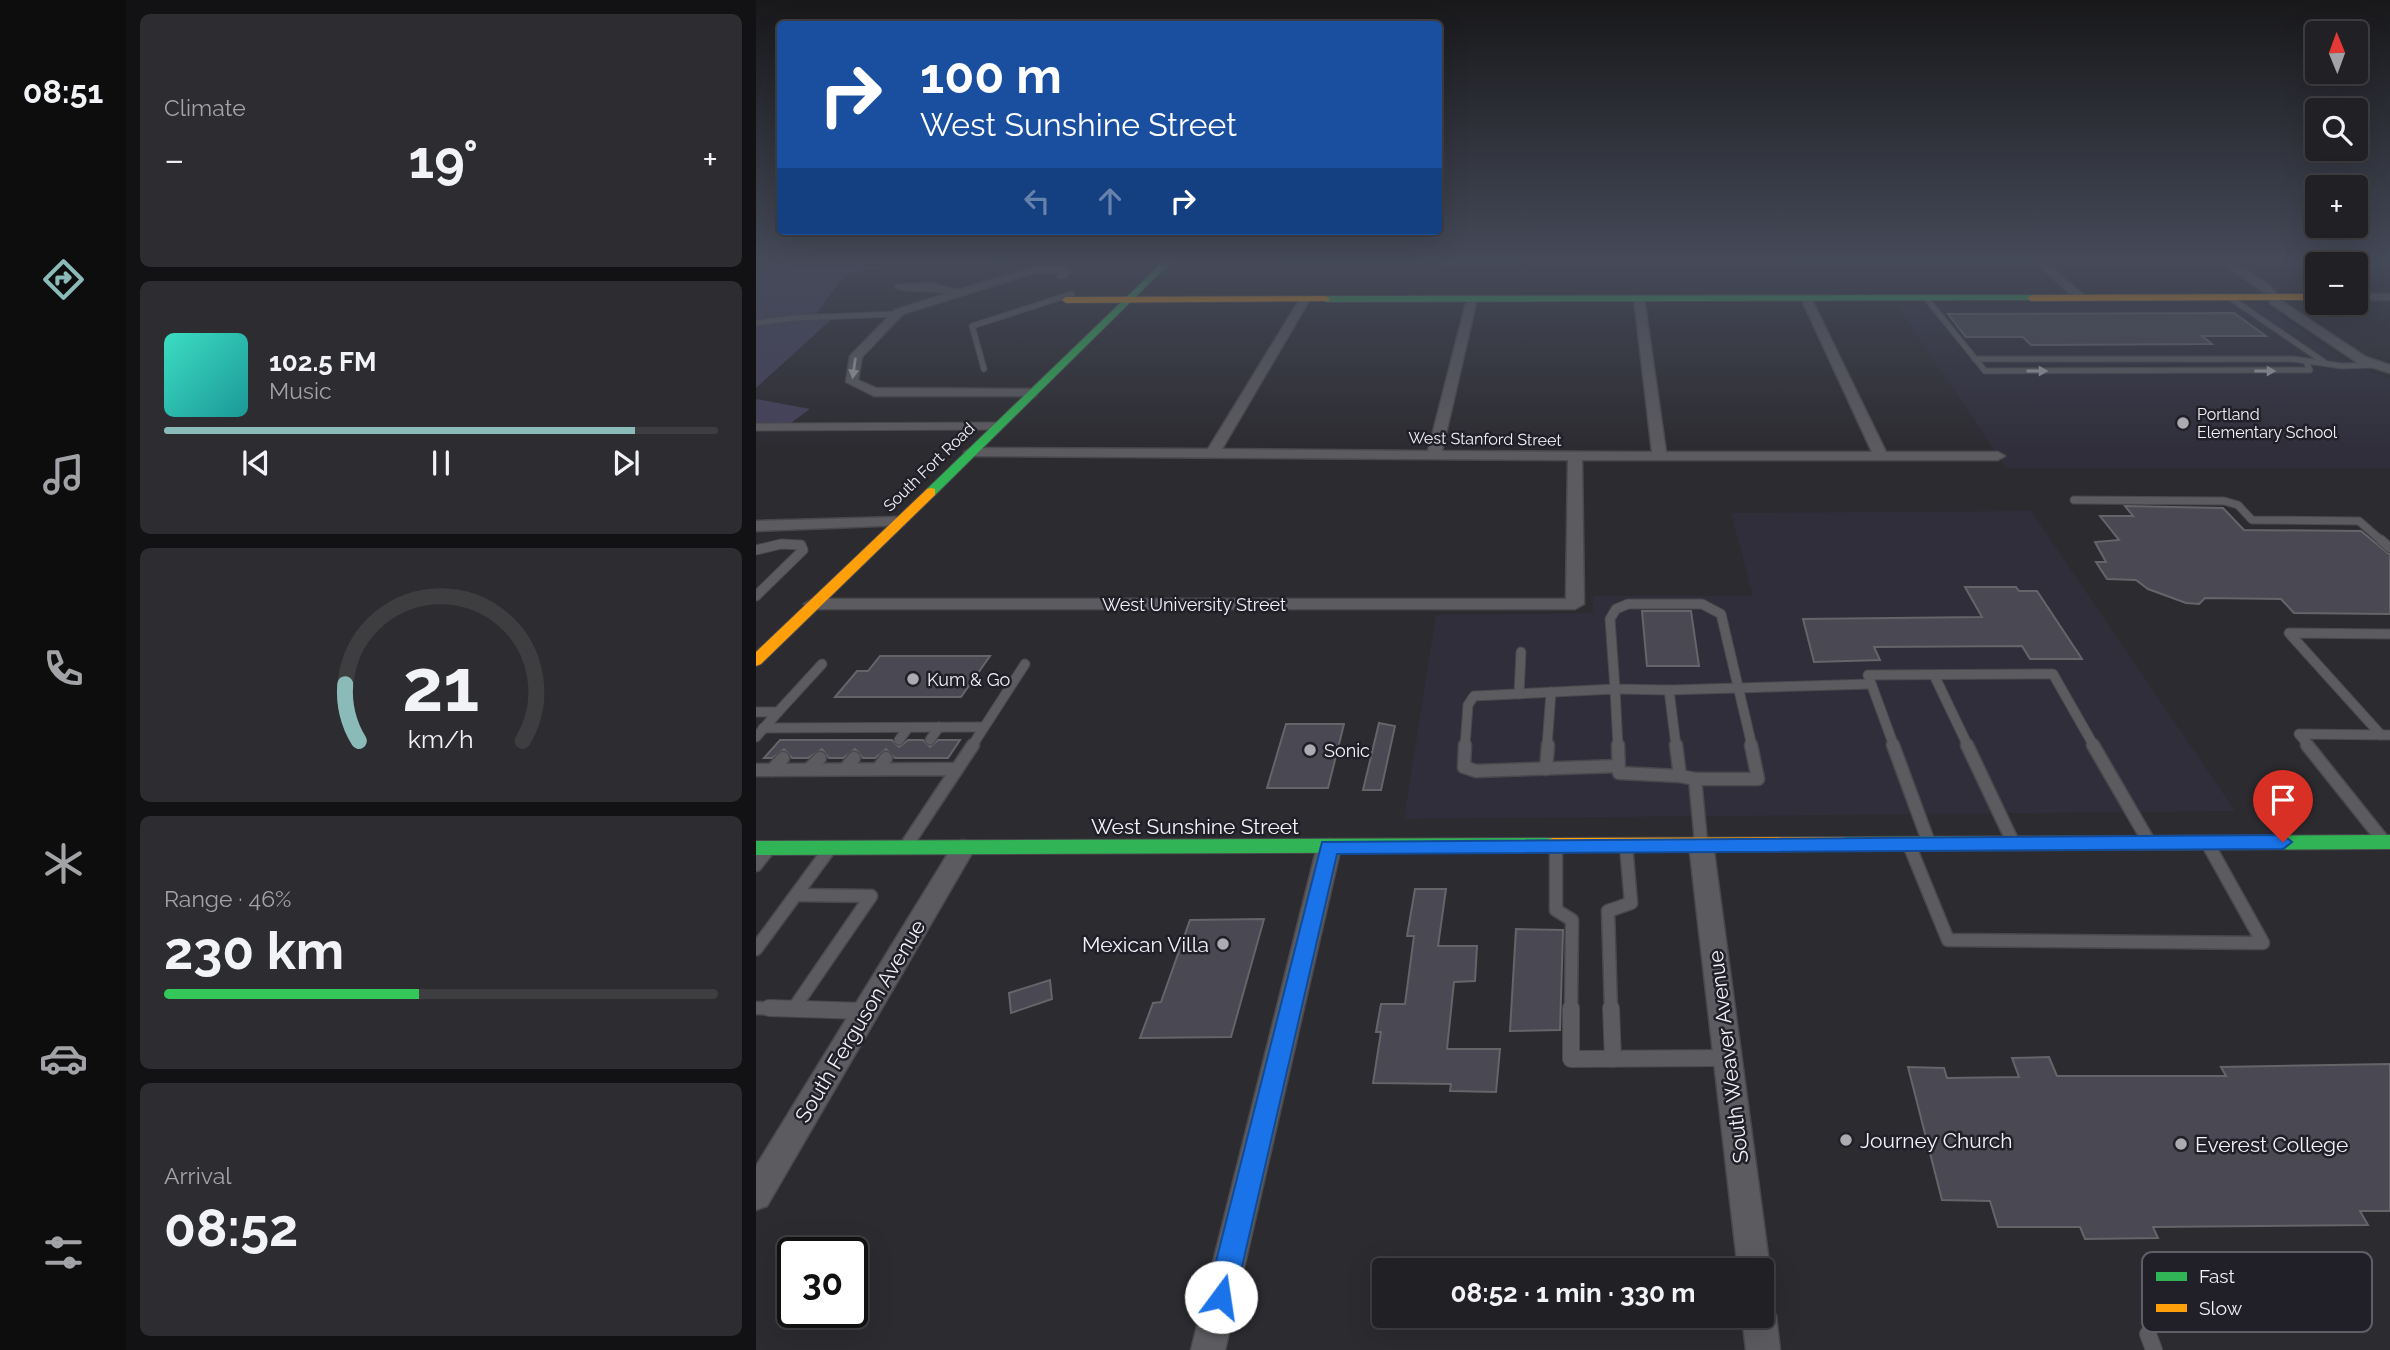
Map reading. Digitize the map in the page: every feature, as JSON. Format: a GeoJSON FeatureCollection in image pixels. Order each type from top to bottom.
{"type":"FeatureCollection","features":[{"type":"Feature","properties":{"kind":"street"},"geometry":{"type":"LineString","coordinates":[[887,324],[856,356],[852,382],[874,392],[1031,393]]}},
{"type":"Feature","properties":{"kind":"street","name":"South Fort Road"},"geometry":{"type":"LineString","coordinates":[[756,661],[762,648],[813,604],[1102,324]]}},
{"type":"Feature","properties":{"kind":"street"},"geometry":{"type":"LineString","coordinates":[[1213,453],[1291,324]]}},
{"type":"Feature","properties":{"kind":"street"},"geometry":{"type":"LineString","coordinates":[[1433,457],[1466,324]]}},
{"type":"Feature","properties":{"kind":"street"},"geometry":{"type":"LineString","coordinates":[[1642,324],[1660,457]]}},
{"type":"Feature","properties":{"kind":"street"},"geometry":{"type":"LineString","coordinates":[[1818,324],[1881,457]]}},
{"type":"Feature","properties":{"kind":"street"},"geometry":{"type":"LineString","coordinates":[[2309,324],[2380,367]]}},
{"type":"Feature","properties":{"kind":"street","name":"West Stanford Street"},"geometry":{"type":"LineString","coordinates":[[971,452],[1575,458],[1998,456]]}},
{"type":"Feature","properties":{"kind":"street","name":"West University Street"},"geometry":{"type":"LineString","coordinates":[[813,604],[1575,604],[1575,458]]}},
{"type":"Feature","properties":{"kind":"street"},"geometry":{"type":"LineString","coordinates":[[756,526],[898,522]]}},
{"type":"Feature","properties":{"kind":"street","name":"West Sunshine Street"},"geometry":{"type":"LineString","coordinates":[[763,848],[2387,842]]}},
{"type":"Feature","properties":{"kind":"street","name":"South Weaver Avenue"},"geometry":{"type":"LineString","coordinates":[[1701,844],[1753,1258]]}},
{"type":"Feature","properties":{"kind":"street"},"geometry":{"type":"LineString","coordinates":[[1208,1350],[1329,847]]}},
{"type":"Feature","properties":{"kind":"street","name":"South Ferguson Avenue"},"geometry":{"type":"LineString","coordinates":[[756,1195],[964,848]]}},
{"type":"Feature","properties":{"kind":"street"},"geometry":{"type":"LineString","coordinates":[[1760,1328],[1763,1350]]}},
{"type":"Feature","properties":{"kind":"lane"},"geometry":{"type":"LineString","coordinates":[[979,324],[972,326],[984,369]]}},
{"type":"Feature","properties":{"kind":"lane"},"geometry":{"type":"LineString","coordinates":[[1947,324],[1985,371],[2310,370],[2305,362]]}},
{"type":"Feature","properties":{"kind":"lane"},"geometry":{"type":"LineString","coordinates":[[2269,324],[2325,362]]}},
{"type":"Feature","properties":{"kind":"lane"},"geometry":{"type":"LineString","coordinates":[[1975,359],[2293,359],[2342,366],[2380,367]]}},
{"type":"Feature","properties":{"kind":"lane"},"geometry":{"type":"LineString","coordinates":[[756,427],[996,426]]}},
{"type":"Feature","properties":{"kind":"lane"},"geometry":{"type":"LineString","coordinates":[[2074,500],[2224,501],[2238,505],[2252,520],[2359,521],[2390,548]]}},
{"type":"Feature","properties":{"kind":"lane"},"geometry":{"type":"LineString","coordinates":[[756,550],[793,544],[801,545],[803,550],[801,556],[756,596]]}},
{"type":"Feature","properties":{"kind":"lane"},"geometry":{"type":"LineString","coordinates":[[1628,604],[1702,604],[1721,614],[1741,688],[1758,779],[1695,779],[1619,773],[1610,620],[1616,610],[1628,604]]}},
{"type":"Feature","properties":{"kind":"lane"},"geometry":{"type":"LineString","coordinates":[[2386,735],[2289,633],[2390,634]]}},
{"type":"Feature","properties":{"kind":"lane"},"geometry":{"type":"LineString","coordinates":[[1519,694],[1521,652]]}},
{"type":"Feature","properties":{"kind":"lane"},"geometry":{"type":"LineString","coordinates":[[760,732],[822,664]]}},
{"type":"Feature","properties":{"kind":"lane"},"geometry":{"type":"LineString","coordinates":[[905,848],[1025,664]]}},
{"type":"Feature","properties":{"kind":"lane"},"geometry":{"type":"LineString","coordinates":[[1929,843],[1868,675],[2053,674],[2150,843]]}},
{"type":"Feature","properties":{"kind":"lane"},"geometry":{"type":"LineString","coordinates":[[1934,675],[2014,843]]}},
{"type":"Feature","properties":{"kind":"lane"},"geometry":{"type":"LineString","coordinates":[[1618,766],[1476,772],[1464,766],[1468,705],[1474,696],[1615,689],[1871,684]]}},
{"type":"Feature","properties":{"kind":"lane"},"geometry":{"type":"LineString","coordinates":[[1669,690],[1680,776]]}},
{"type":"Feature","properties":{"kind":"lane"},"geometry":{"type":"LineString","coordinates":[[1546,769],[1551,692]]}},
{"type":"Feature","properties":{"kind":"lane"},"geometry":{"type":"LineString","coordinates":[[756,712],[778,712]]}},
{"type":"Feature","properties":{"kind":"lane"},"geometry":{"type":"LineString","coordinates":[[899,740],[908,727]]}},
{"type":"Feature","properties":{"kind":"lane"},"geometry":{"type":"LineString","coordinates":[[930,740],[939,727]]}},
{"type":"Feature","properties":{"kind":"lane"},"geometry":{"type":"LineString","coordinates":[[760,732],[809,728],[984,727]]}},
{"type":"Feature","properties":{"kind":"lane"},"geometry":{"type":"LineString","coordinates":[[799,740],[809,728]]}},
{"type":"Feature","properties":{"kind":"lane"},"geometry":{"type":"LineString","coordinates":[[835,740],[845,728]]}},
{"type":"Feature","properties":{"kind":"lane"},"geometry":{"type":"LineString","coordinates":[[868,740],[877,728]]}},
{"type":"Feature","properties":{"kind":"lane"},"geometry":{"type":"LineString","coordinates":[[2386,735],[2299,734],[2387,842]]}},
{"type":"Feature","properties":{"kind":"lane"},"geometry":{"type":"LineString","coordinates":[[772,770],[783,758]]}},
{"type":"Feature","properties":{"kind":"lane"},"geometry":{"type":"LineString","coordinates":[[809,769],[820,758]]}},
{"type":"Feature","properties":{"kind":"lane"},"geometry":{"type":"LineString","coordinates":[[845,769],[854,758]]}},
{"type":"Feature","properties":{"kind":"lane"},"geometry":{"type":"LineString","coordinates":[[878,769],[886,758]]}},
{"type":"Feature","properties":{"kind":"lane"},"geometry":{"type":"LineString","coordinates":[[909,769],[917,758]]}},
{"type":"Feature","properties":{"kind":"lane"},"geometry":{"type":"LineString","coordinates":[[756,770],[957,769]]}},
{"type":"Feature","properties":{"kind":"lane"},"geometry":{"type":"LineString","coordinates":[[1695,779],[1701,844]]}},
{"type":"Feature","properties":{"kind":"lane"},"geometry":{"type":"LineString","coordinates":[[1908,844],[1948,940],[2263,943],[2207,842]]}},
{"type":"Feature","properties":{"kind":"lane"},"geometry":{"type":"LineString","coordinates":[[1613,1059],[1608,911],[1631,902],[1626,845]]}},
{"type":"Feature","properties":{"kind":"lane"},"geometry":{"type":"LineString","coordinates":[[1556,846],[1556,910],[1572,920],[1571,1059],[1728,1058]]}},
{"type":"Feature","properties":{"kind":"lane"},"geometry":{"type":"LineString","coordinates":[[756,865],[763,848]]}},
{"type":"Feature","properties":{"kind":"lane"},"geometry":{"type":"LineString","coordinates":[[756,949],[830,848]]}},
{"type":"Feature","properties":{"kind":"lane"},"geometry":{"type":"LineString","coordinates":[[793,1008],[871,895],[796,895]]}},
{"type":"Feature","properties":{"kind":"lane"},"geometry":{"type":"LineString","coordinates":[[756,1008],[867,1011]]}},
{"type":"Feature","properties":{"kind":"shaded area"},"geometry":{"type":"Polygon","coordinates":[[[756,324],[826,324],[756,388],[756,324]]]}},
{"type":"Feature","properties":{"kind":"shaded area","name":"Portland Elementary School"},"geometry":{"type":"Polygon","coordinates":[[[1909,324],[2292,324],[2344,360],[2390,379],[2390,468],[2006,468],[1909,324]]]}},
{"type":"Feature","properties":{"kind":"shaded area"},"geometry":{"type":"Polygon","coordinates":[[[756,399],[810,409],[791,423],[756,423],[756,399]]]}},
{"type":"Feature","properties":{"kind":"shaded area"},"geometry":{"type":"Polygon","coordinates":[[[2031,511],[2235,811],[1404,819],[1436,615],[1593,613],[1593,596],[1753,596],[1731,513],[2031,511]]]}},
{"type":"Feature","properties":{"kind":"building"},"geometry":{"type":"Polygon","coordinates":[[[1956,324],[2249,324],[2266,336],[2202,336],[2212,344],[2031,345],[2023,337],[1966,337],[1956,324]]]}},
{"type":"Feature","properties":{"kind":"building"},"geometry":{"type":"Polygon","coordinates":[[[2125,506],[2223,508],[2244,530],[2361,531],[2390,555],[2390,614],[2294,613],[2281,599],[2205,598],[2199,604],[2186,603],[2148,589],[2136,580],[2107,579],[2096,562],[2106,562],[2095,542],[2119,540],[2100,516],[2133,516],[2125,506]]]}},
{"type":"Feature","properties":{"kind":"building"},"geometry":{"type":"Polygon","coordinates":[[[1965,587],[2016,587],[2019,591],[2037,591],[2082,659],[2030,659],[2022,646],[1874,647],[1880,660],[1814,662],[1803,619],[1982,617],[1965,587]]]}},
{"type":"Feature","properties":{"kind":"building"},"geometry":{"type":"Polygon","coordinates":[[[1642,611],[1691,611],[1699,666],[1647,666],[1642,611]]]}},
{"type":"Feature","properties":{"kind":"building"},"geometry":{"type":"Polygon","coordinates":[[[880,656],[990,656],[961,697],[835,697],[857,671],[868,671],[880,656]]]}},
{"type":"Feature","properties":{"kind":"building"},"geometry":{"type":"Polygon","coordinates":[[[1379,723],[1395,726],[1381,790],[1363,790],[1379,723]]]}},
{"type":"Feature","properties":{"kind":"building"},"geometry":{"type":"Polygon","coordinates":[[[1286,724],[1344,724],[1328,788],[1267,788],[1286,724]]]}},
{"type":"Feature","properties":{"kind":"building"},"geometry":{"type":"Polygon","coordinates":[[[780,740],[892,740],[899,747],[908,740],[923,740],[930,747],[938,740],[960,740],[948,758],[895,758],[886,749],[875,758],[863,758],[855,749],[843,758],[829,758],[822,749],[808,758],[792,758],[784,749],[772,758],[764,758],[780,740]]]}},
{"type":"Feature","properties":{"kind":"building"},"geometry":{"type":"Polygon","coordinates":[[[1415,889],[1446,889],[1438,946],[1477,946],[1475,981],[1454,982],[1447,1049],[1500,1049],[1496,1092],[1450,1091],[1451,1084],[1373,1083],[1381,1032],[1376,1032],[1381,1004],[1405,1004],[1414,936],[1407,936],[1415,889]]]}},
{"type":"Feature","properties":{"kind":"building"},"geometry":{"type":"Polygon","coordinates":[[[1264,919],[1231,1037],[1140,1038],[1153,1003],[1161,1002],[1190,920],[1264,919]]]}},
{"type":"Feature","properties":{"kind":"building"},"geometry":{"type":"Polygon","coordinates":[[[1516,929],[1563,930],[1560,1030],[1510,1031],[1516,929]]]}},
{"type":"Feature","properties":{"kind":"building"},"geometry":{"type":"Polygon","coordinates":[[[1050,980],[1052,999],[1011,1013],[1009,993],[1050,980]]]}},
{"type":"Feature","properties":{"kind":"building","name":"Everest College"},"geometry":{"type":"Polygon","coordinates":[[[2049,1057],[2057,1076],[2226,1076],[2221,1067],[2390,1064],[2390,1211],[2360,1211],[2368,1225],[2153,1227],[2158,1238],[2085,1239],[2080,1227],[1998,1227],[1990,1201],[1942,1200],[1908,1067],[1944,1068],[1947,1078],[2019,1077],[2012,1058],[2049,1057]]]}},
{"type":"Feature","properties":{"kind":"traffic: fast"},"geometry":{"type":"LineString","coordinates":[[931,492],[1103,324]]}},
{"type":"Feature","properties":{"kind":"traffic: fast"},"geometry":{"type":"LineString","coordinates":[[1843,844],[2390,842]]}},
{"type":"Feature","properties":{"kind":"traffic: fast"},"geometry":{"type":"LineString","coordinates":[[756,848],[1553,845]]}},
{"type":"Feature","properties":{"kind":"traffic: slow"},"geometry":{"type":"LineString","coordinates":[[756,661],[931,492]]}},
{"type":"Feature","properties":{"kind":"traffic: slow"},"geometry":{"type":"LineString","coordinates":[[1553,845],[1843,844]]}},
{"type":"Feature","properties":{"kind":"place","name":"Portland Elementary School"},"geometry":{"type":"Point","coordinates":[2183,423]}},
{"type":"Feature","properties":{"kind":"place","name":"Kum & Go"},"geometry":{"type":"Point","coordinates":[913,679]}},
{"type":"Feature","properties":{"kind":"place","name":"Sonic"},"geometry":{"type":"Point","coordinates":[1310,750]}},
{"type":"Feature","properties":{"kind":"place","name":"Mexican Villa"},"geometry":{"type":"Point","coordinates":[1223,944]}},
{"type":"Feature","properties":{"kind":"place","name":"Journey Church"},"geometry":{"type":"Point","coordinates":[1846,1140]}},
{"type":"Feature","properties":{"kind":"place","name":"Everest College"},"geometry":{"type":"Point","coordinates":[2181,1144]}},
{"type":"Feature","properties":{"kind":"route"},"geometry":{"type":"LineString","coordinates":[[1221,1297],[1329,847],[2283,842]]}}]}
